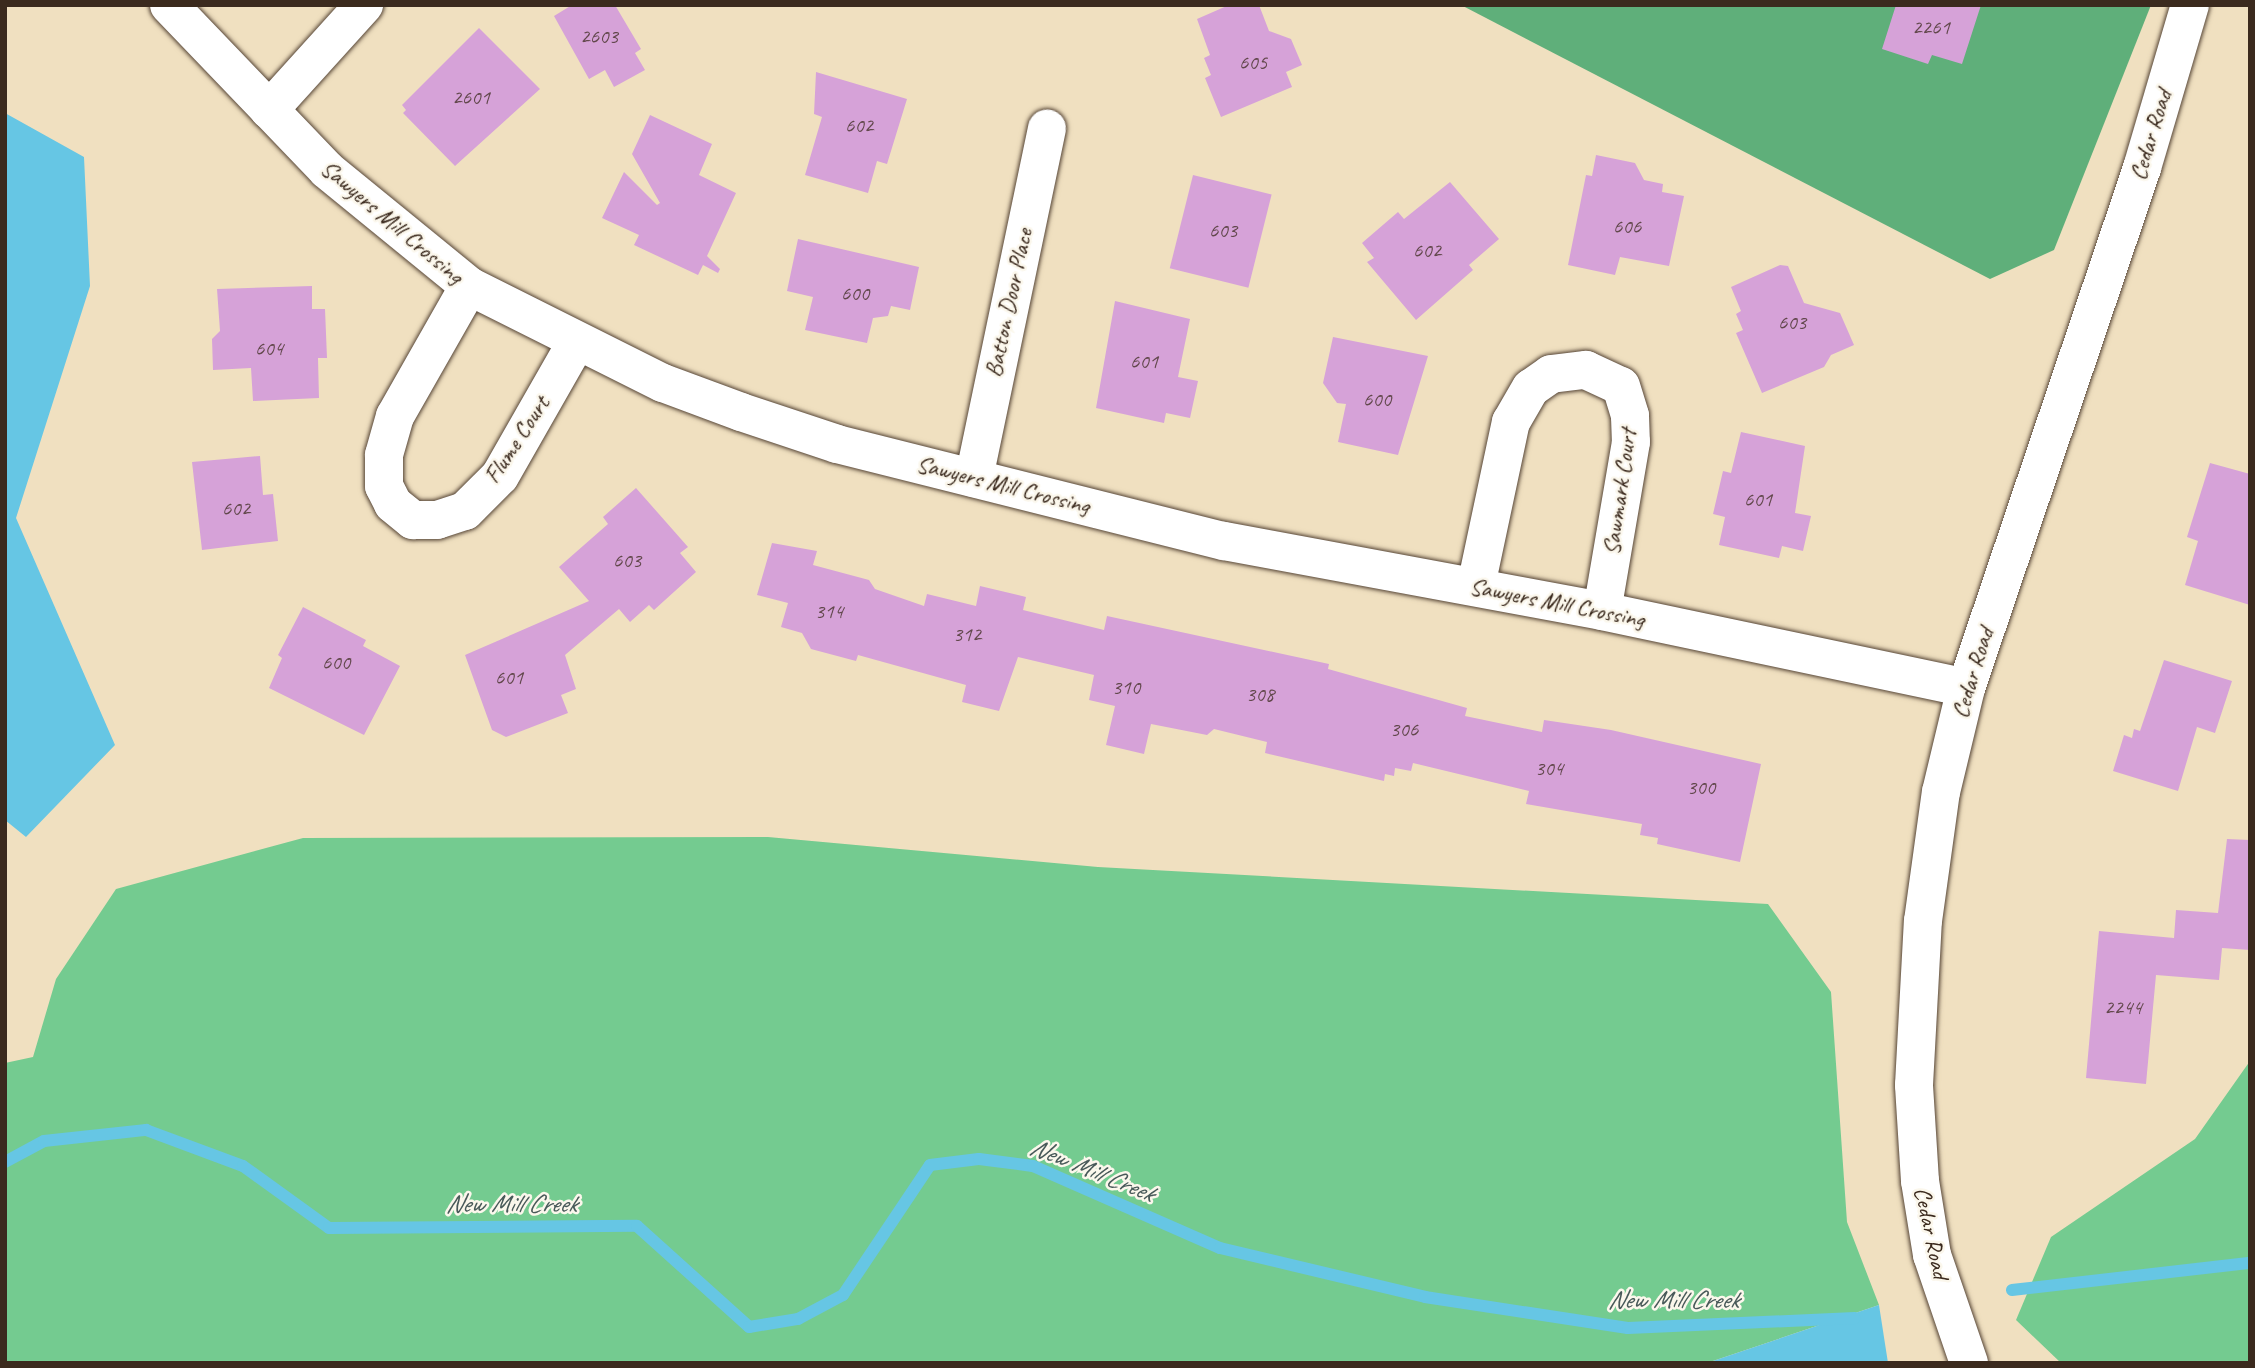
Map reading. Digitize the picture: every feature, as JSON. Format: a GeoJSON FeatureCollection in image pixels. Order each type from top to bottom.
{"type":"FeatureCollection","features":[{"type":"Feature","properties":{"kind":"street","name":"Sawyers Mill Crossing"},"geometry":{"type":"LineString","coordinates":[[169,5],[327,170],[469,286],[663,383],[837,444],[1224,541],[1476,586],[1966,688]]}},
{"type":"Feature","properties":{"kind":"street"},"geometry":{"type":"LineString","coordinates":[[269,110],[364,5]]}},
{"type":"Feature","properties":{"kind":"street","name":"Cedar Road"},"geometry":{"type":"LineString","coordinates":[[1969,1363],[1932,1255],[1920,1181],[1914,1085],[1923,921],[1941,792],[1966,688],[2142,168],[2190,5]]}},
{"type":"Feature","properties":{"kind":"street","name":"Batton Door Place"},"geometry":{"type":"LineString","coordinates":[[974,478],[1047,130]]}},
{"type":"Feature","properties":{"kind":"street","name":"Flume Court"},"geometry":{"type":"LineString","coordinates":[[469,286],[395,416],[384,455],[384,486],[393,504],[413,520],[437,520],[465,511],[500,476],[577,341]]}},
{"type":"Feature","properties":{"kind":"street","name":"Sawmark Court"},"geometry":{"type":"LineString","coordinates":[[1476,586],[1511,422],[1531,388],[1551,374],[1586,370],[1621,386],[1630,416],[1631,442],[1602,611]]}},
{"type":"Feature","properties":{"kind":"green space"},"geometry":{"type":"Polygon","coordinates":[[[1461,5],[2151,5],[2054,250],[1990,279],[1461,5]]]}},
{"type":"Feature","properties":{"kind":"green space"},"geometry":{"type":"Polygon","coordinates":[[[768,837],[1098,867],[1768,904],[1831,992],[1847,1222],[1879,1305],[1707,1363],[5,1363],[5,1063],[33,1057],[56,979],[116,889],[303,838],[768,837]]]}},
{"type":"Feature","properties":{"kind":"green space"},"geometry":{"type":"Polygon","coordinates":[[[2250,1061],[2250,1363],[2061,1363],[2016,1320],[2051,1237],[2195,1139],[2250,1061]]]}},
{"type":"Feature","properties":{"kind":"water"},"geometry":{"type":"Polygon","coordinates":[[[5,113],[84,157],[90,286],[16,518],[115,745],[26,837],[5,820],[5,113]]]}},
{"type":"Feature","properties":{"kind":"water"},"geometry":{"type":"Polygon","coordinates":[[[1879,1305],[1888,1363],[1707,1363],[1879,1305]]]}},
{"type":"Feature","properties":{"kind":"building"},"geometry":{"type":"Polygon","coordinates":[[[572,5],[615,5],[641,49],[635,53],[645,70],[614,87],[605,70],[589,79],[554,16],[572,5]]]}},
{"type":"Feature","properties":{"kind":"building"},"geometry":{"type":"Polygon","coordinates":[[[1229,5],[1259,5],[1269,31],[1291,39],[1302,65],[1286,72],[1292,87],[1221,117],[1205,78],[1211,75],[1204,58],[1210,55],[1197,19],[1229,5]]]}},
{"type":"Feature","properties":{"kind":"building"},"geometry":{"type":"Polygon","coordinates":[[[1896,5],[1981,5],[1962,64],[1932,55],[1928,64],[1882,49],[1896,5]]]}},
{"type":"Feature","properties":{"kind":"building"},"geometry":{"type":"Polygon","coordinates":[[[479,28],[540,89],[455,166],[403,113],[406,110],[402,105],[479,28]]]}},
{"type":"Feature","properties":{"kind":"building"},"geometry":{"type":"Polygon","coordinates":[[[816,72],[907,99],[887,164],[877,161],[868,193],[805,175],[822,117],[814,114],[816,72]]]}},
{"type":"Feature","properties":{"kind":"building"},"geometry":{"type":"Polygon","coordinates":[[[650,115],[712,144],[699,175],[736,193],[707,256],[720,269],[718,273],[703,265],[698,275],[634,245],[639,235],[602,218],[624,172],[657,205],[660,203],[632,154],[650,115]]]}},
{"type":"Feature","properties":{"kind":"building"},"geometry":{"type":"Polygon","coordinates":[[[1596,155],[1635,163],[1644,180],[1663,184],[1662,192],[1684,196],[1669,266],[1620,257],[1615,275],[1568,265],[1586,175],[1592,176],[1596,155]]]}},
{"type":"Feature","properties":{"kind":"building"},"geometry":{"type":"Polygon","coordinates":[[[1193,175],[1272,195],[1248,288],[1170,268],[1193,175]]]}},
{"type":"Feature","properties":{"kind":"building"},"geometry":{"type":"Polygon","coordinates":[[[1450,182],[1499,239],[1469,265],[1473,270],[1416,320],[1367,262],[1374,258],[1362,243],[1398,212],[1404,219],[1450,182]]]}},
{"type":"Feature","properties":{"kind":"building"},"geometry":{"type":"Polygon","coordinates":[[[798,239],[919,267],[910,310],[891,306],[888,316],[873,318],[867,343],[805,330],[813,297],[787,291],[798,239]]]}},
{"type":"Feature","properties":{"kind":"building"},"geometry":{"type":"Polygon","coordinates":[[[1780,265],[1788,266],[1804,303],[1840,313],[1854,345],[1831,355],[1824,367],[1762,393],[1736,333],[1743,330],[1736,314],[1741,311],[1731,287],[1780,265]]]}},
{"type":"Feature","properties":{"kind":"building"},"geometry":{"type":"Polygon","coordinates":[[[312,286],[312,309],[325,309],[327,358],[318,358],[319,398],[253,401],[251,368],[213,370],[212,339],[220,331],[217,289],[312,286]]]}},
{"type":"Feature","properties":{"kind":"building"},"geometry":{"type":"Polygon","coordinates":[[[1115,301],[1190,319],[1178,377],[1198,381],[1190,418],[1166,413],[1164,423],[1096,408],[1115,301]]]}},
{"type":"Feature","properties":{"kind":"building"},"geometry":{"type":"Polygon","coordinates":[[[1333,337],[1428,356],[1398,455],[1338,442],[1346,404],[1337,403],[1323,383],[1333,337]]]}},
{"type":"Feature","properties":{"kind":"building"},"geometry":{"type":"Polygon","coordinates":[[[1741,432],[1805,446],[1795,513],[1811,516],[1803,551],[1782,546],[1779,558],[1719,545],[1725,517],[1713,514],[1723,471],[1731,473],[1741,432]]]}},
{"type":"Feature","properties":{"kind":"building"},"geometry":{"type":"Polygon","coordinates":[[[260,456],[263,495],[273,494],[278,541],[202,550],[192,462],[260,456]]]}},
{"type":"Feature","properties":{"kind":"building"},"geometry":{"type":"Polygon","coordinates":[[[2210,463],[2250,474],[2250,605],[2185,585],[2198,541],[2187,537],[2210,463]]]}},
{"type":"Feature","properties":{"kind":"building"},"geometry":{"type":"Polygon","coordinates":[[[636,488],[688,547],[680,553],[696,572],[654,610],[649,605],[630,622],[619,609],[565,655],[576,689],[561,695],[568,713],[506,737],[492,730],[465,655],[589,601],[559,567],[608,524],[603,517],[636,488]]]}},
{"type":"Feature","properties":{"kind":"building"},"geometry":{"type":"Polygon","coordinates":[[[772,543],[817,551],[813,565],[869,580],[875,589],[924,606],[927,594],[976,606],[980,586],[1026,597],[1023,610],[1104,630],[1107,616],[1329,664],[1328,669],[1467,708],[1465,716],[1542,732],[1544,720],[1611,730],[1761,764],[1740,862],[1657,844],[1658,838],[1640,835],[1642,824],[1526,804],[1529,791],[1413,763],[1411,771],[1395,768],[1394,776],[1385,774],[1384,781],[1265,753],[1267,742],[1214,729],[1207,735],[1151,724],[1144,754],[1106,745],[1115,706],[1089,700],[1094,675],[1018,657],[999,711],[962,702],[966,685],[858,655],[856,661],[811,649],[802,633],[781,627],[788,603],[757,595],[772,543]]]}},
{"type":"Feature","properties":{"kind":"building"},"geometry":{"type":"Polygon","coordinates":[[[303,607],[366,640],[363,646],[400,666],[364,735],[269,688],[282,658],[278,655],[303,607]]]}},
{"type":"Feature","properties":{"kind":"building"},"geometry":{"type":"Polygon","coordinates":[[[2164,660],[2232,681],[2215,733],[2197,727],[2178,791],[2113,771],[2124,735],[2132,738],[2134,729],[2140,731],[2164,660]]]}},
{"type":"Feature","properties":{"kind":"building"},"geometry":{"type":"Polygon","coordinates":[[[2227,839],[2250,840],[2250,950],[2222,948],[2219,980],[2156,975],[2146,1084],[2086,1078],[2099,931],[2174,938],[2176,910],[2218,913],[2227,839]]]}},
{"type":"Feature","properties":{"kind":"waterway","name":"New Mill Creek"},"geometry":{"type":"LineString","coordinates":[[5,1162],[44,1141],[146,1130],[243,1166],[329,1228],[637,1226],[749,1327],[798,1319],[843,1295],[930,1165],[979,1159],[1033,1166],[1220,1248],[1425,1297],[1628,1328],[1855,1318]]}},
{"type":"Feature","properties":{"kind":"waterway","name":"New Mill Creek"},"geometry":{"type":"LineString","coordinates":[[2012,1290],[2250,1263]]}}]}
